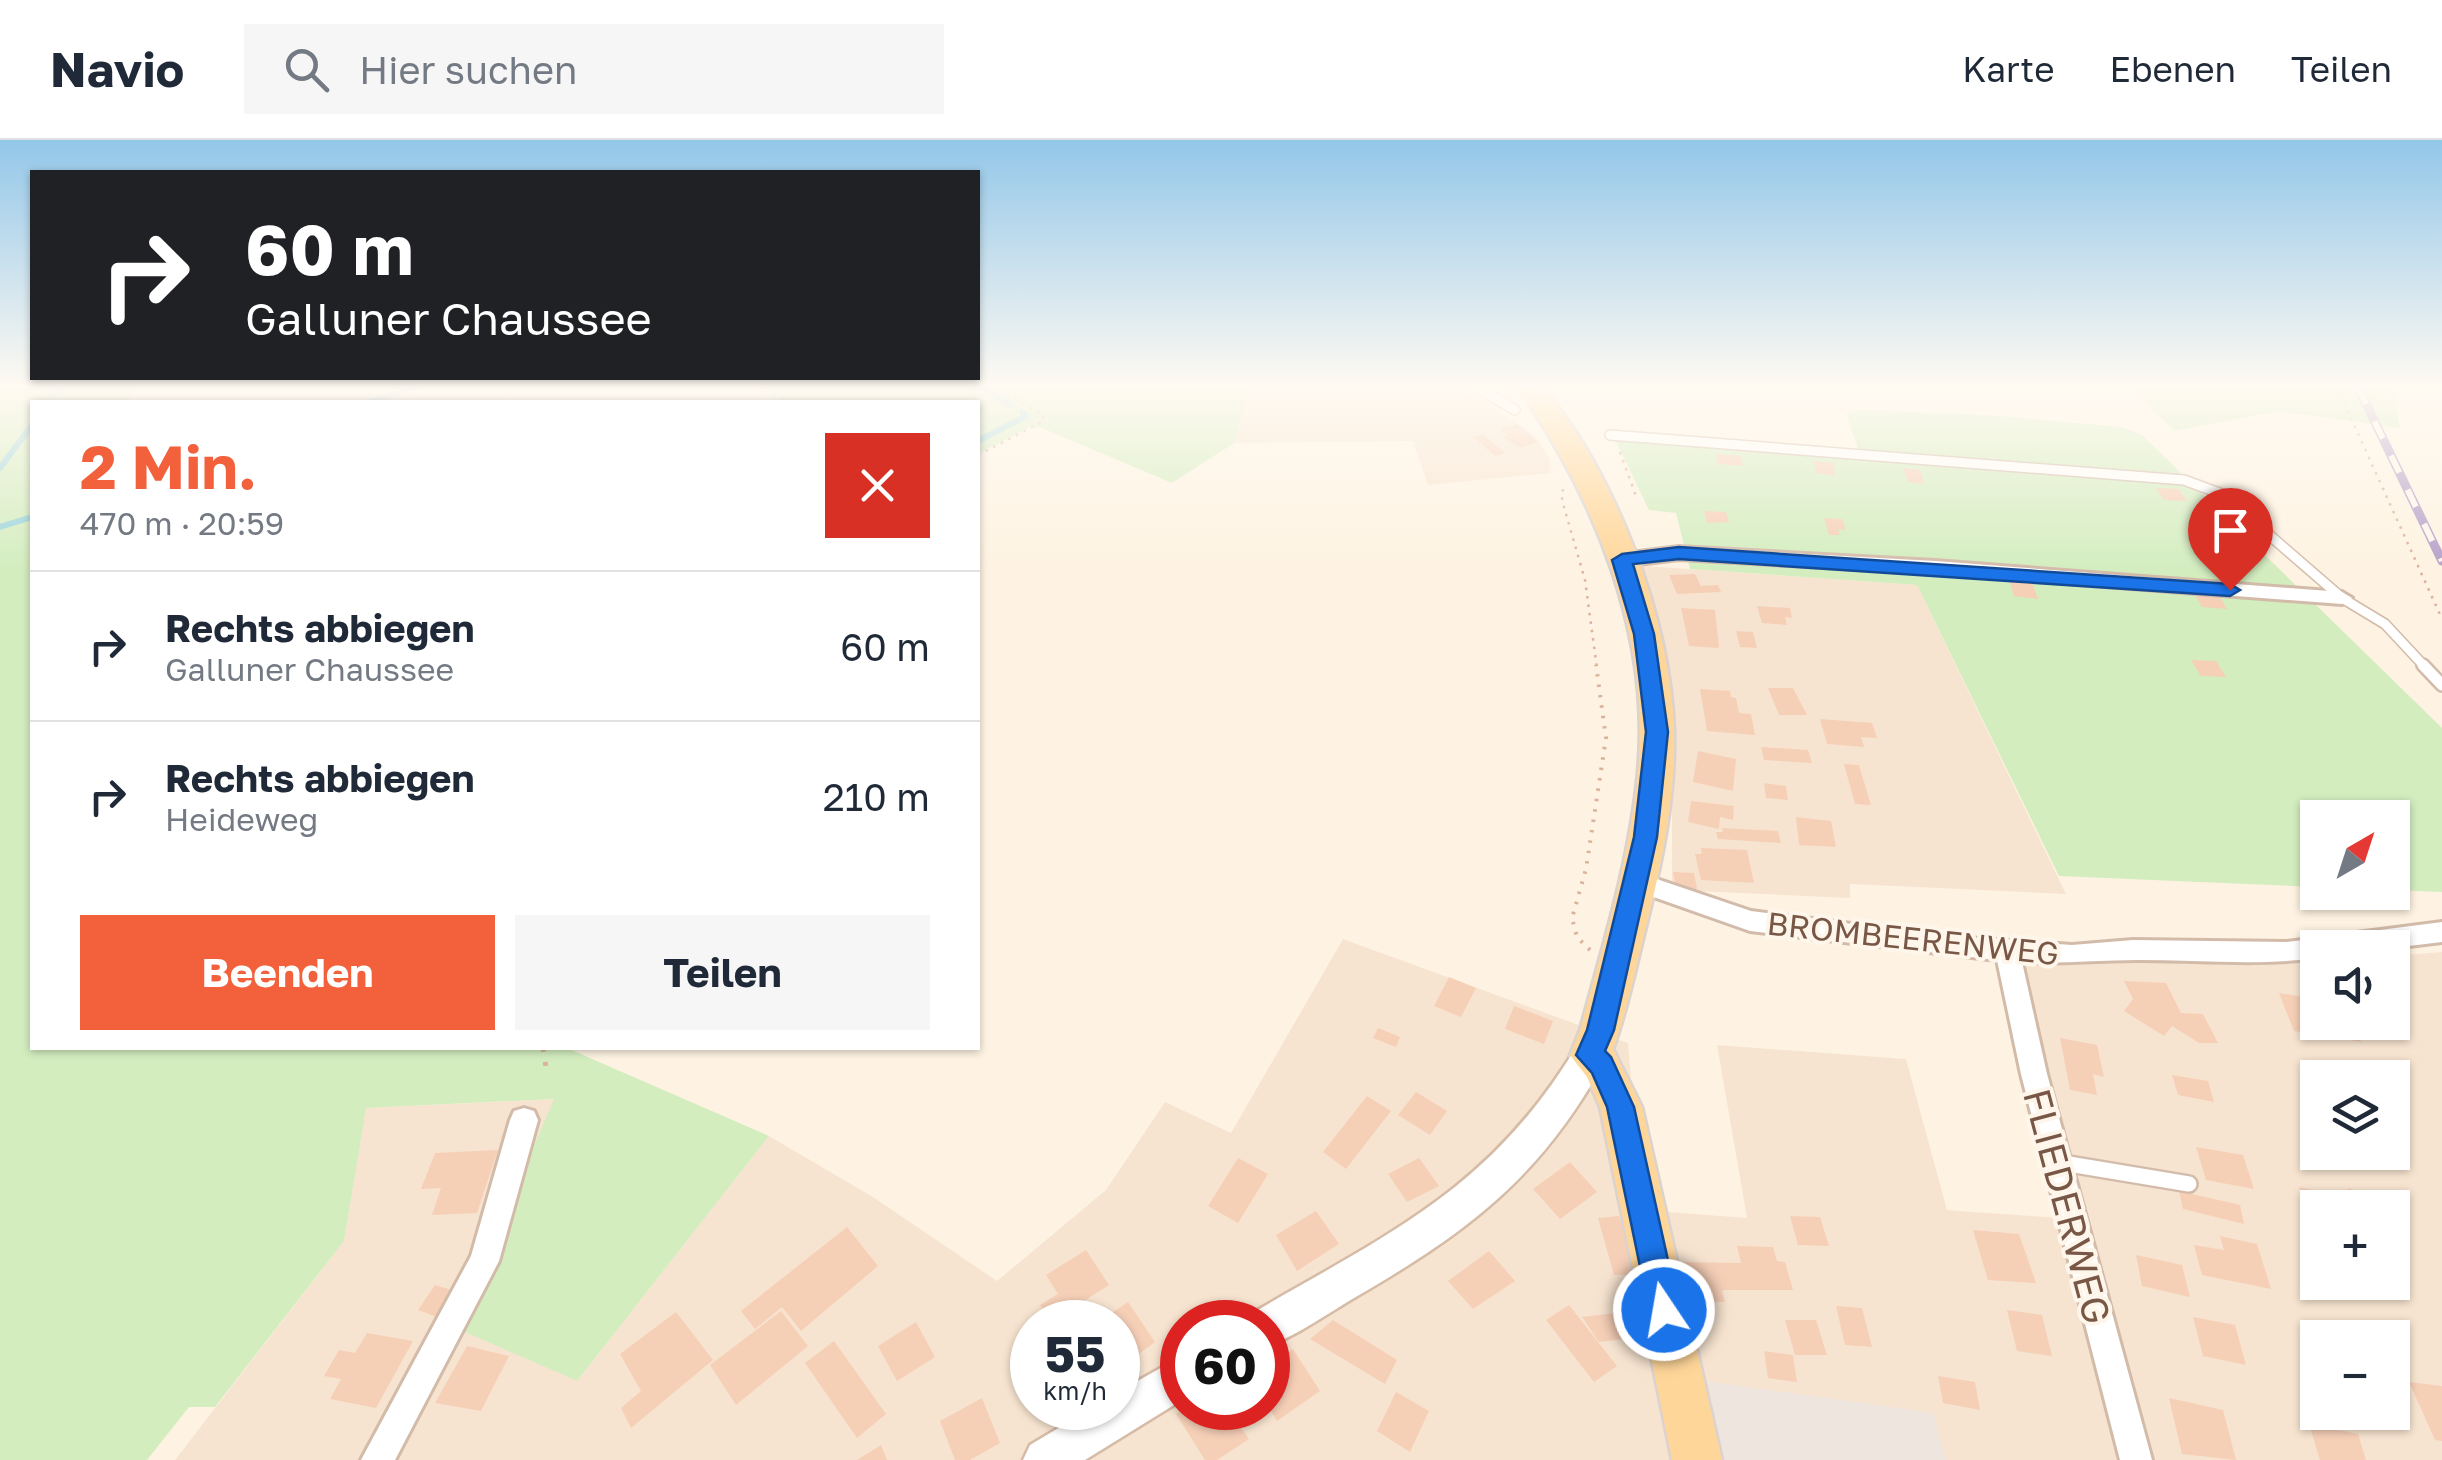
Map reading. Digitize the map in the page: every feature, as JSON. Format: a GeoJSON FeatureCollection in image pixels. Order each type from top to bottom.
{"type":"FeatureCollection","features":[{"type":"Feature","properties":{"kind":"main road"},"geometry":{"type":"LineString","coordinates":[[1290,1313],[1424,1232],[1488,1184],[1531,1143],[1554,1113],[1590,1055],[1600,1030],[1648,820],[1657,732],[1644,634],[1622,560],[1573,449]]}},
{"type":"Feature","properties":{"kind":"main road"},"geometry":{"type":"LineString","coordinates":[[1590,1055],[1602,1065],[1621,1107],[1697,1460]]}},
{"type":"Feature","properties":{"kind":"main road"},"geometry":{"type":"LineString","coordinates":[[1045,1460],[1160,1390]]}},
{"type":"Feature","properties":{"kind":"street"},"geometry":{"type":"LineString","coordinates":[[1622,560],[1699,554],[2342,598]]}},
{"type":"Feature","properties":{"kind":"street","name":"BROMBEERENWEG"},"geometry":{"type":"LineString","coordinates":[[1636,881],[1750,921],[1827,934],[2072,956],[2134,950],[2300,950]]}},
{"type":"Feature","properties":{"kind":"street","name":"BROMBEERENWEG"},"geometry":{"type":"LineString","coordinates":[[2410,936],[2442,932]]}},
{"type":"Feature","properties":{"kind":"street","name":"FLIEDERWEG"},"geometry":{"type":"LineString","coordinates":[[2006,952],[2136,1460]]}},
{"type":"Feature","properties":{"kind":"street"},"geometry":{"type":"LineString","coordinates":[[376,1460],[484,1261],[524,1120]]}},
{"type":"Feature","properties":{"kind":"lane"},"geometry":{"type":"LineString","coordinates":[[1783,449],[2184,480],[2222,494],[2342,598],[2366,607],[2386,622],[2442,686]]}},
{"type":"Feature","properties":{"kind":"lane"},"geometry":{"type":"LineString","coordinates":[[2058,1162],[2188,1184]]}},
{"type":"Feature","properties":{"kind":"path"},"geometry":{"type":"LineString","coordinates":[[1618,449],[1637,499]]}},
{"type":"Feature","properties":{"kind":"path"},"geometry":{"type":"LineString","coordinates":[[2366,449],[2442,618]]}},
{"type":"Feature","properties":{"kind":"path"},"geometry":{"type":"LineString","coordinates":[[1564,486],[1562,500],[1585,580],[1606,738],[1586,869],[1572,918],[1576,936],[1586,947],[1616,964]]}},
{"type":"Feature","properties":{"kind":"path"},"geometry":{"type":"LineString","coordinates":[[544,1050],[546,1067]]}},
{"type":"Feature","properties":{"kind":"shaded area"},"geometry":{"type":"Polygon","coordinates":[[[1416,449],[1543,449],[1549,457],[1550,473],[1428,485],[1416,449]]]}},
{"type":"Feature","properties":{"kind":"shaded area"},"geometry":{"type":"Polygon","coordinates":[[[1632,565],[1917,585],[2066,894],[1850,884],[1850,898],[1672,890],[1672,786],[1632,565]]]}},
{"type":"Feature","properties":{"kind":"shaded area"},"geometry":{"type":"Polygon","coordinates":[[[1343,939],[1628,1043],[1634,1115],[1655,1211],[1747,1218],[1717,1045],[1906,1059],[1947,1210],[2072,1219],[2014,973],[2029,961],[2300,962],[2300,1040],[2410,1040],[2410,955],[2442,952],[2442,1460],[1946,1460],[1932,1413],[1704,1381],[1673,1460],[175,1460],[344,1241],[365,1108],[555,1099],[456,1327],[577,1381],[769,1136],[873,1197],[997,1281],[1106,1190],[1165,1102],[1231,1133],[1343,939]]]}},
{"type":"Feature","properties":{"kind":"shaded area"},"geometry":{"type":"Polygon","coordinates":[[[1704,1381],[1933,1413],[1946,1460],[1722,1460],[1704,1381]]]}},
{"type":"Feature","properties":{"kind":"green space"},"geometry":{"type":"Polygon","coordinates":[[[0,449],[30,449],[30,1050],[572,1050],[769,1136],[577,1381],[456,1328],[554,1099],[366,1108],[344,1241],[215,1407],[189,1407],[147,1460],[0,1460],[0,449]]]}},
{"type":"Feature","properties":{"kind":"green space"},"geometry":{"type":"Polygon","coordinates":[[[1091,449],[1225,449],[1172,483],[1091,449]]]}},
{"type":"Feature","properties":{"kind":"green space"},"geometry":{"type":"Polygon","coordinates":[[[1620,449],[1765,449],[1861,456],[1858,449],[2156,449],[2442,728],[2442,892],[2410,891],[2410,800],[2300,800],[2300,886],[2059,876],[1917,585],[1690,569],[1676,513],[1649,510],[1620,449]]]}},
{"type":"Feature","properties":{"kind":"building"},"geometry":{"type":"Polygon","coordinates":[[[1486,449],[1500,449],[1505,453],[1495,456],[1486,449]]]}},
{"type":"Feature","properties":{"kind":"building"},"geometry":{"type":"Polygon","coordinates":[[[1716,454],[1741,456],[1743,466],[1718,464],[1716,454]]]}},
{"type":"Feature","properties":{"kind":"building"},"geometry":{"type":"Polygon","coordinates":[[[1814,461],[1833,463],[1835,476],[1816,473],[1814,461]]]}},
{"type":"Feature","properties":{"kind":"building"},"geometry":{"type":"Polygon","coordinates":[[[1903,468],[1920,470],[1924,484],[1908,482],[1903,468]]]}},
{"type":"Feature","properties":{"kind":"building"},"geometry":{"type":"Polygon","coordinates":[[[2156,488],[2179,489],[2187,501],[2164,500],[2156,488]]]}},
{"type":"Feature","properties":{"kind":"building"},"geometry":{"type":"Polygon","coordinates":[[[1704,511],[1726,512],[1729,522],[1707,523],[1704,511]]]}},
{"type":"Feature","properties":{"kind":"building"},"geometry":{"type":"Polygon","coordinates":[[[1824,518],[1842,519],[1846,530],[1838,529],[1840,535],[1829,535],[1824,518]]]}},
{"type":"Feature","properties":{"kind":"building"},"geometry":{"type":"Polygon","coordinates":[[[2201,542],[2221,543],[2232,559],[2212,558],[2201,542]]]}},
{"type":"Feature","properties":{"kind":"building"},"geometry":{"type":"Polygon","coordinates":[[[1695,574],[1701,586],[1718,585],[1721,592],[1677,594],[1669,575],[1695,574]]]}},
{"type":"Feature","properties":{"kind":"building"},"geometry":{"type":"Polygon","coordinates":[[[2009,580],[2032,583],[2038,599],[2014,596],[2009,580]]]}},
{"type":"Feature","properties":{"kind":"building"},"geometry":{"type":"Polygon","coordinates":[[[2195,595],[2220,597],[2227,609],[2202,607],[2195,595]]]}},
{"type":"Feature","properties":{"kind":"building"},"geometry":{"type":"Polygon","coordinates":[[[1757,606],[1790,608],[1792,618],[1785,617],[1787,625],[1762,623],[1757,606]]]}},
{"type":"Feature","properties":{"kind":"building"},"geometry":{"type":"Polygon","coordinates":[[[1681,608],[1715,610],[1719,648],[1689,646],[1681,608]]]}},
{"type":"Feature","properties":{"kind":"building"},"geometry":{"type":"Polygon","coordinates":[[[1736,631],[1753,632],[1757,648],[1740,647],[1736,631]]]}},
{"type":"Feature","properties":{"kind":"building"},"geometry":{"type":"Polygon","coordinates":[[[2191,660],[2216,661],[2226,677],[2201,676],[2191,660]]]}},
{"type":"Feature","properties":{"kind":"building"},"geometry":{"type":"Polygon","coordinates":[[[1768,688],[1793,688],[1807,715],[1779,715],[1768,688]]]}},
{"type":"Feature","properties":{"kind":"building"},"geometry":{"type":"Polygon","coordinates":[[[1700,689],[1730,691],[1739,713],[1751,714],[1755,735],[1707,731],[1700,689]]]}},
{"type":"Feature","properties":{"kind":"building"},"geometry":{"type":"Polygon","coordinates":[[[1820,719],[1872,723],[1877,738],[1861,737],[1864,747],[1827,744],[1820,719]]]}},
{"type":"Feature","properties":{"kind":"building"},"geometry":{"type":"Polygon","coordinates":[[[1761,747],[1808,750],[1812,763],[1764,760],[1761,747]]]}},
{"type":"Feature","properties":{"kind":"building"},"geometry":{"type":"Polygon","coordinates":[[[1698,751],[1736,759],[1733,791],[1693,782],[1698,751]]]}},
{"type":"Feature","properties":{"kind":"building"},"geometry":{"type":"Polygon","coordinates":[[[1844,764],[1859,765],[1871,805],[1855,804],[1844,764]]]}},
{"type":"Feature","properties":{"kind":"building"},"geometry":{"type":"Polygon","coordinates":[[[1764,783],[1786,786],[1788,800],[1766,798],[1764,783]]]}},
{"type":"Feature","properties":{"kind":"building"},"geometry":{"type":"Polygon","coordinates":[[[1691,801],[1734,806],[1733,820],[1720,817],[1719,829],[1688,822],[1691,801]]]}},
{"type":"Feature","properties":{"kind":"building"},"geometry":{"type":"Polygon","coordinates":[[[1796,817],[1831,821],[1836,847],[1799,845],[1796,817]]]}},
{"type":"Feature","properties":{"kind":"building"},"geometry":{"type":"Polygon","coordinates":[[[1722,828],[1778,831],[1781,843],[1718,839],[1716,832],[1723,832],[1722,828]]]}},
{"type":"Feature","properties":{"kind":"building"},"geometry":{"type":"Polygon","coordinates":[[[1701,848],[1747,850],[1754,883],[1701,880],[1695,854],[1702,854],[1701,848]]]}},
{"type":"Feature","properties":{"kind":"building"},"geometry":{"type":"Polygon","coordinates":[[[1673,872],[1694,873],[1697,889],[1676,888],[1673,872]]]}},
{"type":"Feature","properties":{"kind":"building"},"geometry":{"type":"Polygon","coordinates":[[[1449,977],[1476,988],[1461,1017],[1434,1006],[1449,977]]]}},
{"type":"Feature","properties":{"kind":"building"},"geometry":{"type":"Polygon","coordinates":[[[2124,981],[2166,983],[2181,1013],[2203,1014],[2218,1043],[2199,1043],[2172,1026],[2164,1036],[2124,1011],[2133,999],[2124,981]]]}},
{"type":"Feature","properties":{"kind":"building"},"geometry":{"type":"Polygon","coordinates":[[[2279,993],[2300,996],[2300,1032],[2294,1031],[2279,993]]]}},
{"type":"Feature","properties":{"kind":"building"},"geometry":{"type":"Polygon","coordinates":[[[1514,1006],[1553,1021],[1544,1044],[1505,1029],[1514,1006]]]}},
{"type":"Feature","properties":{"kind":"building"},"geometry":{"type":"Polygon","coordinates":[[[1378,1028],[1400,1037],[1396,1047],[1373,1038],[1378,1028]]]}},
{"type":"Feature","properties":{"kind":"building"},"geometry":{"type":"Polygon","coordinates":[[[2060,1038],[2097,1045],[2104,1077],[2093,1074],[2097,1095],[2070,1090],[2060,1038]]]}},
{"type":"Feature","properties":{"kind":"building"},"geometry":{"type":"Polygon","coordinates":[[[2172,1075],[2208,1081],[2214,1102],[2178,1095],[2172,1075]]]}},
{"type":"Feature","properties":{"kind":"building"},"geometry":{"type":"Polygon","coordinates":[[[1416,1092],[1447,1111],[1430,1135],[1398,1115],[1416,1092]]]}},
{"type":"Feature","properties":{"kind":"building"},"geometry":{"type":"Polygon","coordinates":[[[1367,1096],[1391,1111],[1346,1169],[1323,1152],[1367,1096]]]}},
{"type":"Feature","properties":{"kind":"building"},"geometry":{"type":"Polygon","coordinates":[[[2196,1147],[2243,1155],[2254,1189],[2206,1180],[2196,1147]]]}},
{"type":"Feature","properties":{"kind":"building"},"geometry":{"type":"Polygon","coordinates":[[[498,1150],[477,1213],[432,1215],[441,1188],[421,1189],[435,1153],[498,1150]]]}},
{"type":"Feature","properties":{"kind":"building"},"geometry":{"type":"Polygon","coordinates":[[[1238,1158],[1268,1174],[1238,1223],[1208,1206],[1238,1158]]]}},
{"type":"Feature","properties":{"kind":"building"},"geometry":{"type":"Polygon","coordinates":[[[1419,1158],[1439,1186],[1407,1202],[1388,1174],[1419,1158]]]}},
{"type":"Feature","properties":{"kind":"building"},"geometry":{"type":"Polygon","coordinates":[[[1570,1162],[1597,1192],[1560,1219],[1533,1189],[1570,1162]]]}},
{"type":"Feature","properties":{"kind":"building"},"geometry":{"type":"Polygon","coordinates":[[[2179,1191],[2240,1205],[2244,1224],[2183,1209],[2179,1191]]]}},
{"type":"Feature","properties":{"kind":"building"},"geometry":{"type":"Polygon","coordinates":[[[1316,1211],[1339,1244],[1297,1271],[1276,1235],[1316,1211]]]}},
{"type":"Feature","properties":{"kind":"building"},"geometry":{"type":"Polygon","coordinates":[[[1619,1216],[1636,1274],[1614,1275],[1598,1218],[1619,1216]]]}},
{"type":"Feature","properties":{"kind":"building"},"geometry":{"type":"Polygon","coordinates":[[[1790,1216],[1820,1217],[1829,1246],[1798,1245],[1790,1216]]]}},
{"type":"Feature","properties":{"kind":"building"},"geometry":{"type":"Polygon","coordinates":[[[847,1227],[878,1266],[801,1331],[782,1307],[755,1329],[741,1311],[847,1227]]]}},
{"type":"Feature","properties":{"kind":"building"},"geometry":{"type":"Polygon","coordinates":[[[1973,1230],[2019,1234],[2036,1283],[1988,1280],[1973,1230]]]}},
{"type":"Feature","properties":{"kind":"building"},"geometry":{"type":"Polygon","coordinates":[[[2220,1236],[2257,1244],[2271,1289],[2202,1275],[2194,1245],[2224,1250],[2220,1236]]]}},
{"type":"Feature","properties":{"kind":"building"},"geometry":{"type":"Polygon","coordinates":[[[1737,1246],[1773,1247],[1777,1261],[1785,1262],[1793,1290],[1722,1290],[1725,1302],[1690,1301],[1681,1262],[1741,1263],[1737,1246]]]}},
{"type":"Feature","properties":{"kind":"building"},"geometry":{"type":"Polygon","coordinates":[[[1086,1250],[1109,1285],[1085,1300],[1048,1300],[1058,1294],[1046,1275],[1086,1250]]]}},
{"type":"Feature","properties":{"kind":"building"},"geometry":{"type":"Polygon","coordinates":[[[1489,1251],[1515,1281],[1473,1309],[1448,1281],[1489,1251]]]}},
{"type":"Feature","properties":{"kind":"building"},"geometry":{"type":"Polygon","coordinates":[[[2136,1255],[2182,1265],[2190,1297],[2142,1286],[2136,1255]]]}},
{"type":"Feature","properties":{"kind":"building"},"geometry":{"type":"Polygon","coordinates":[[[435,1285],[455,1291],[437,1317],[418,1310],[435,1285]]]}},
{"type":"Feature","properties":{"kind":"building"},"geometry":{"type":"Polygon","coordinates":[[[1569,1305],[1617,1366],[1594,1382],[1546,1320],[1569,1305]]]}},
{"type":"Feature","properties":{"kind":"building"},"geometry":{"type":"Polygon","coordinates":[[[1836,1306],[1862,1308],[1872,1347],[1845,1345],[1836,1306]]]}},
{"type":"Feature","properties":{"kind":"building"},"geometry":{"type":"Polygon","coordinates":[[[1642,1310],[1651,1336],[1599,1342],[1582,1317],[1642,1310]]]}},
{"type":"Feature","properties":{"kind":"building"},"geometry":{"type":"Polygon","coordinates":[[[2007,1310],[2042,1315],[2052,1356],[2017,1351],[2007,1310]]]}},
{"type":"Feature","properties":{"kind":"building"},"geometry":{"type":"Polygon","coordinates":[[[781,1311],[808,1346],[736,1405],[710,1365],[781,1311]]]}},
{"type":"Feature","properties":{"kind":"building"},"geometry":{"type":"Polygon","coordinates":[[[676,1312],[713,1360],[631,1428],[621,1408],[641,1391],[620,1354],[676,1312]]]}},
{"type":"Feature","properties":{"kind":"building"},"geometry":{"type":"Polygon","coordinates":[[[2193,1317],[2235,1325],[2246,1365],[2203,1356],[2193,1317]]]}},
{"type":"Feature","properties":{"kind":"building"},"geometry":{"type":"Polygon","coordinates":[[[1140,1320],[1155,1342],[1140,1353],[1140,1320]]]}},
{"type":"Feature","properties":{"kind":"building"},"geometry":{"type":"Polygon","coordinates":[[[1333,1320],[1397,1360],[1385,1384],[1310,1339],[1333,1320]]]}},
{"type":"Feature","properties":{"kind":"building"},"geometry":{"type":"Polygon","coordinates":[[[1785,1320],[1816,1320],[1827,1355],[1795,1355],[1785,1320]]]}},
{"type":"Feature","properties":{"kind":"building"},"geometry":{"type":"Polygon","coordinates":[[[916,1322],[935,1357],[897,1381],[878,1346],[916,1322]]]}},
{"type":"Feature","properties":{"kind":"building"},"geometry":{"type":"Polygon","coordinates":[[[367,1333],[413,1341],[376,1408],[330,1399],[341,1379],[324,1376],[339,1350],[355,1353],[367,1333]]]}},
{"type":"Feature","properties":{"kind":"building"},"geometry":{"type":"Polygon","coordinates":[[[834,1341],[886,1414],[857,1438],[805,1363],[834,1341]]]}},
{"type":"Feature","properties":{"kind":"building"},"geometry":{"type":"Polygon","coordinates":[[[467,1346],[509,1356],[481,1411],[435,1403],[467,1346]]]}},
{"type":"Feature","properties":{"kind":"building"},"geometry":{"type":"Polygon","coordinates":[[[1293,1349],[1320,1391],[1290,1412],[1293,1349]]]}},
{"type":"Feature","properties":{"kind":"building"},"geometry":{"type":"Polygon","coordinates":[[[1764,1351],[1793,1355],[1797,1382],[1768,1378],[1764,1351]]]}},
{"type":"Feature","properties":{"kind":"building"},"geometry":{"type":"Polygon","coordinates":[[[1938,1376],[1975,1382],[1980,1410],[1943,1403],[1938,1376]]]}},
{"type":"Feature","properties":{"kind":"building"},"geometry":{"type":"Polygon","coordinates":[[[2410,1382],[2442,1386],[2442,1441],[2435,1440],[2410,1382]]]}},
{"type":"Feature","properties":{"kind":"building"},"geometry":{"type":"Polygon","coordinates":[[[1396,1392],[1429,1411],[1410,1452],[1377,1431],[1396,1392]]]}},
{"type":"Feature","properties":{"kind":"building"},"geometry":{"type":"Polygon","coordinates":[[[982,1398],[1000,1443],[970,1460],[955,1460],[940,1421],[982,1398]]]}},
{"type":"Feature","properties":{"kind":"building"},"geometry":{"type":"Polygon","coordinates":[[[2169,1398],[2223,1410],[2236,1460],[2182,1454],[2169,1398]]]}},
{"type":"Feature","properties":{"kind":"building"},"geometry":{"type":"Polygon","coordinates":[[[1186,1430],[1243,1430],[1249,1439],[1217,1460],[1205,1460],[1186,1430]]]}},
{"type":"Feature","properties":{"kind":"building"},"geometry":{"type":"Polygon","coordinates":[[[2311,1430],[2358,1434],[2366,1460],[2320,1460],[2311,1430]]]}},
{"type":"Feature","properties":{"kind":"building"},"geometry":{"type":"Polygon","coordinates":[[[881,1445],[887,1460],[857,1460],[881,1445]]]}},
{"type":"Feature","properties":{"kind":"waterway"},"geometry":{"type":"LineString","coordinates":[[0,468],[14,449]]}},
{"type":"Feature","properties":{"kind":"waterway"},"geometry":{"type":"LineString","coordinates":[[0,527],[30,518]]}},
{"type":"Feature","properties":{"kind":"railway"},"geometry":{"type":"LineString","coordinates":[[2388,449],[2442,561]]}},
{"type":"Feature","properties":{"kind":"route"},"geometry":{"type":"LineString","coordinates":[[1664,1310],[1621,1107],[1602,1065],[1590,1055],[1600,1030],[1646,837],[1657,732],[1644,634],[1622,560],[1679,553],[1934,567],[2230,590]]}}]}
